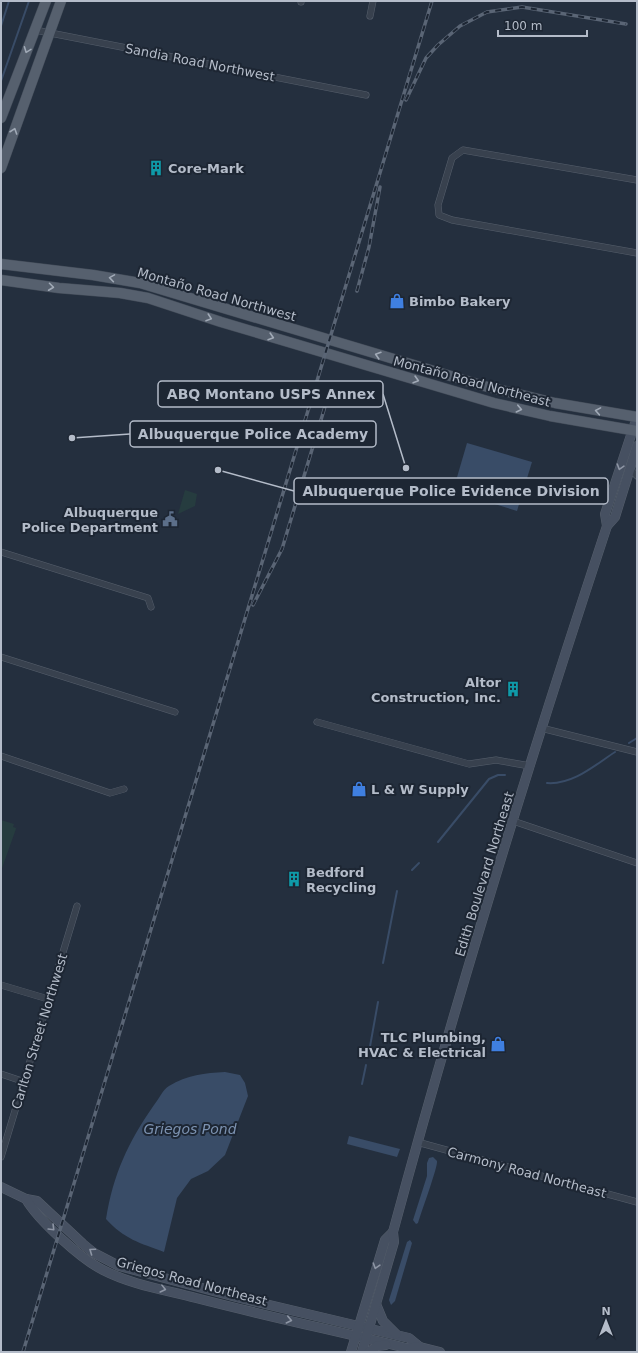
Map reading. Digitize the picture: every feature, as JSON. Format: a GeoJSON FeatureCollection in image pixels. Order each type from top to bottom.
{"type":"FeatureCollection","features":[{"type":"Feature","properties":{"kind":"main road"},"geometry":{"type":"LineString","coordinates":[[1,118],[46,1]]}},
{"type":"Feature","properties":{"kind":"main road"},"geometry":{"type":"LineString","coordinates":[[1,168],[61,1]]}},
{"type":"Feature","properties":{"kind":"main road","name":"Montaño Road Northwest"},"geometry":{"type":"LineString","coordinates":[[1,264],[93,275],[140,284],[329,340]]}},
{"type":"Feature","properties":{"kind":"main road","name":"Montaño Road Northwest"},"geometry":{"type":"LineString","coordinates":[[1,280],[59,288],[116,292],[148,298],[325,353]]}},
{"type":"Feature","properties":{"kind":"main road","name":"Montaño Road Northeast"},"geometry":{"type":"LineString","coordinates":[[329,340],[495,389],[555,403],[637,417]]}},
{"type":"Feature","properties":{"kind":"main road","name":"Montaño Road Northeast"},"geometry":{"type":"LineString","coordinates":[[325,353],[494,403],[550,416],[635,431]]}},
{"type":"Feature","properties":{"kind":"street"},"geometry":{"type":"LineString","coordinates":[[370,16],[373,1]]}},
{"type":"Feature","properties":{"kind":"street","name":"Sandia Road Northwest"},"geometry":{"type":"LineString","coordinates":[[35,30],[366,95]]}},
{"type":"Feature","properties":{"kind":"street"},"geometry":{"type":"LineString","coordinates":[[637,180],[463,150],[452,158],[438,205],[439,215],[452,220],[637,253]]}},
{"type":"Feature","properties":{"kind":"street","name":"Edith Boulevard Northeast"},"geometry":{"type":"LineString","coordinates":[[607,526],[605,514],[635,431],[637,417]]}},
{"type":"Feature","properties":{"kind":"street","name":"Edith Boulevard Northeast"},"geometry":{"type":"LineString","coordinates":[[362,1352],[394,1242],[393,1232],[417,1142],[541,728],[607,526],[615,517],[637,446]]}},
{"type":"Feature","properties":{"kind":"street"},"geometry":{"type":"LineString","coordinates":[[630,469],[637,476]]}},
{"type":"Feature","properties":{"kind":"street"},"geometry":{"type":"LineString","coordinates":[[1,552],[148,598],[151,607]]}},
{"type":"Feature","properties":{"kind":"street"},"geometry":{"type":"LineString","coordinates":[[1,657],[174,712]]}},
{"type":"Feature","properties":{"kind":"street"},"geometry":{"type":"LineString","coordinates":[[317,722],[469,764],[496,760],[530,766]]}},
{"type":"Feature","properties":{"kind":"street"},"geometry":{"type":"LineString","coordinates":[[541,728],[637,752]]}},
{"type":"Feature","properties":{"kind":"street"},"geometry":{"type":"LineString","coordinates":[[1,756],[110,793],[124,790]]}},
{"type":"Feature","properties":{"kind":"street"},"geometry":{"type":"LineString","coordinates":[[513,821],[637,863]]}},
{"type":"Feature","properties":{"kind":"street","name":"Carlton Street Northwest"},"geometry":{"type":"LineString","coordinates":[[1,1157],[25,1082],[48,999],[77,906]]}},
{"type":"Feature","properties":{"kind":"street"},"geometry":{"type":"LineString","coordinates":[[1,985],[48,999]]}},
{"type":"Feature","properties":{"kind":"street"},"geometry":{"type":"LineString","coordinates":[[1,1074],[25,1082]]}},
{"type":"Feature","properties":{"kind":"street","name":"Carmony Road Northeast"},"geometry":{"type":"LineString","coordinates":[[417,1142],[637,1202]]}},
{"type":"Feature","properties":{"kind":"street","name":"Griegos Road Northeast"},"geometry":{"type":"LineString","coordinates":[[1,1187],[26,1199],[37,1201],[94,1253],[125,1268],[236,1297],[397,1335]]}},
{"type":"Feature","properties":{"kind":"street","name":"Griegos Road Northeast"},"geometry":{"type":"LineString","coordinates":[[26,1199],[32,1210],[86,1260],[116,1276],[233,1307],[366,1339],[406,1348],[420,1347]]}},
{"type":"Feature","properties":{"kind":"street","name":"Edith Boulevard Northeast"},"geometry":{"type":"LineString","coordinates":[[351,1352],[385,1240],[393,1232]]}},
{"type":"Feature","properties":{"kind":"street"},"geometry":{"type":"LineString","coordinates":[[376,1304],[383,1321],[397,1335],[409,1338],[420,1347],[440,1352]]}},
{"type":"Feature","properties":{"kind":"street"},"geometry":{"type":"LineString","coordinates":[[369,1352],[377,1346],[388,1344]]}},
{"type":"Feature","properties":{"kind":"green space"},"geometry":{"type":"Polygon","coordinates":[[[185,490],[197,494],[195,506],[178,514],[185,490]]]}},
{"type":"Feature","properties":{"kind":"green space"},"geometry":{"type":"Polygon","coordinates":[[[1,820],[14,824],[13,827],[16,828],[17,826],[1,871],[1,820]]]}},
{"type":"Feature","properties":{"kind":"water"},"geometry":{"type":"Polygon","coordinates":[[[467,443],[532,462],[517,511],[453,491],[467,443]]]}},
{"type":"Feature","properties":{"kind":"water","name":"Griegos Pond"},"geometry":{"type":"Polygon","coordinates":[[[225,1072],[240,1075],[245,1083],[248,1096],[225,1155],[208,1171],[191,1179],[177,1198],[164,1252],[126,1236],[106,1219],[117,1173],[137,1132],[167,1087],[189,1077],[225,1072]]]}},
{"type":"Feature","properties":{"kind":"water"},"geometry":{"type":"Polygon","coordinates":[[[349,1136],[400,1149],[397,1157],[347,1144],[349,1136]]]}},
{"type":"Feature","properties":{"kind":"water"},"geometry":{"type":"Polygon","coordinates":[[[433,1157],[437,1161],[437,1165],[418,1223],[416,1224],[413,1220],[427,1176],[427,1163],[429,1158],[433,1157]]]}},
{"type":"Feature","properties":{"kind":"water"},"geometry":{"type":"Polygon","coordinates":[[[410,1240],[412,1243],[395,1301],[391,1305],[389,1300],[407,1242],[410,1240]]]}},
{"type":"Feature","properties":{"kind":"waterway"},"geometry":{"type":"LineString","coordinates":[[1,26],[9,1]]}},
{"type":"Feature","properties":{"kind":"waterway"},"geometry":{"type":"LineString","coordinates":[[1,81],[29,1]]}},
{"type":"Feature","properties":{"kind":"waterway"},"geometry":{"type":"LineString","coordinates":[[629,743],[637,738]]}},
{"type":"Feature","properties":{"kind":"waterway"},"geometry":{"type":"LineString","coordinates":[[547,783],[557,783],[575,777],[592,768],[615,752]]}},
{"type":"Feature","properties":{"kind":"waterway"},"geometry":{"type":"LineString","coordinates":[[438,842],[489,779],[498,775],[505,775]]}},
{"type":"Feature","properties":{"kind":"waterway"},"geometry":{"type":"LineString","coordinates":[[412,870],[419,863]]}},
{"type":"Feature","properties":{"kind":"waterway"},"geometry":{"type":"LineString","coordinates":[[383,963],[397,891]]}},
{"type":"Feature","properties":{"kind":"waterway"},"geometry":{"type":"LineString","coordinates":[[369,1052],[378,1002]]}},
{"type":"Feature","properties":{"kind":"waterway"},"geometry":{"type":"LineString","coordinates":[[362,1084],[366,1065]]}},
{"type":"Feature","properties":{"kind":"railway"},"geometry":{"type":"LineString","coordinates":[[23,1352],[432,1]]}},
{"type":"Feature","properties":{"kind":"railway"},"geometry":{"type":"LineString","coordinates":[[406,100],[426,58],[438,45],[460,26],[487,12],[522,7],[626,24]]}},
{"type":"Feature","properties":{"kind":"railway"},"geometry":{"type":"LineString","coordinates":[[357,291],[369,247],[380,187]]}},
{"type":"Feature","properties":{"kind":"railway"},"geometry":{"type":"LineString","coordinates":[[253,605],[282,549],[330,390]]}},
{"type":"Feature","properties":{"kind":"place","name":"Core-Mark"},"geometry":{"type":"Point","coordinates":[156,168]}},
{"type":"Feature","properties":{"kind":"place","name":"Bimbo Bakery"},"geometry":{"type":"Point","coordinates":[397,301]}},
{"type":"Feature","properties":{"kind":"place","name":"Albuquerque Police Academy"},"geometry":{"type":"Point","coordinates":[72,438]}},
{"type":"Feature","properties":{"kind":"place","name":"ABQ Montano USPS Annex"},"geometry":{"type":"Point","coordinates":[406,468]}},
{"type":"Feature","properties":{"kind":"place","name":"Albuquerque Police Evidence Division"},"geometry":{"type":"Point","coordinates":[218,470]}},
{"type":"Feature","properties":{"kind":"place","name":"Albuquerque Police Department"},"geometry":{"type":"Point","coordinates":[170,519]}},
{"type":"Feature","properties":{"kind":"place","name":"Altor Construction, Inc."},"geometry":{"type":"Point","coordinates":[513,689]}},
{"type":"Feature","properties":{"kind":"place","name":"L & W Supply"},"geometry":{"type":"Point","coordinates":[359,789]}},
{"type":"Feature","properties":{"kind":"place","name":"Bedford Recycling"},"geometry":{"type":"Point","coordinates":[294,879]}},
{"type":"Feature","properties":{"kind":"place","name":"TLC Plumbing, HVAC & Electrical"},"geometry":{"type":"Point","coordinates":[498,1044]}}]}
